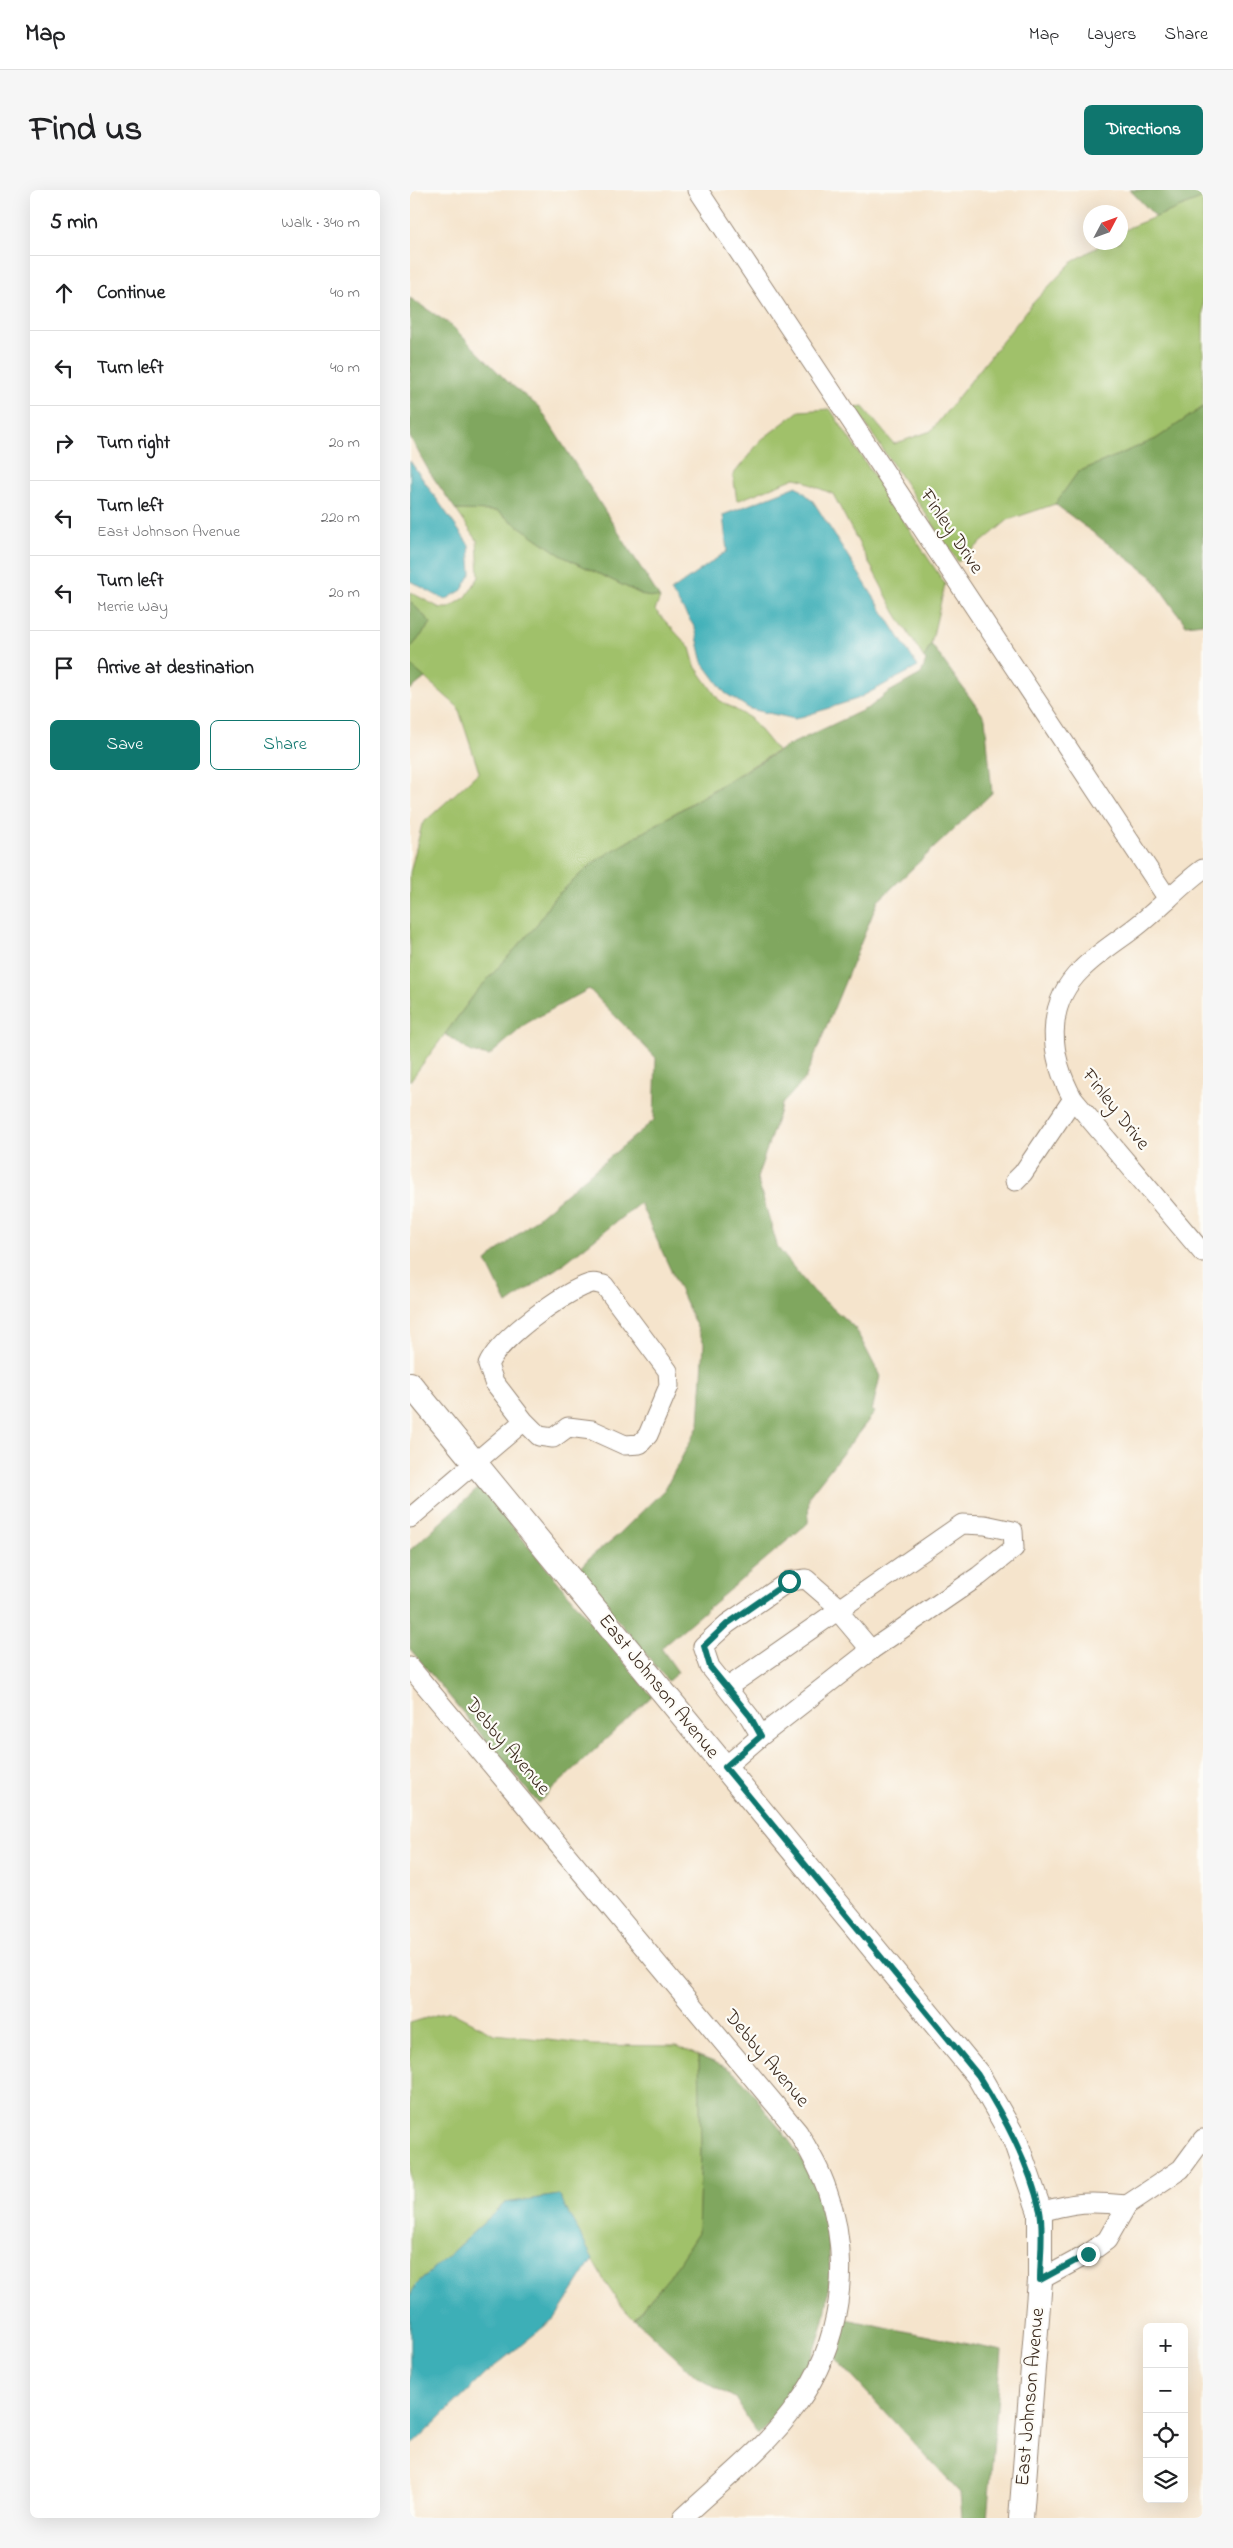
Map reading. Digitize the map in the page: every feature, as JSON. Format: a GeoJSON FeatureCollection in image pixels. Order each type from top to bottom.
{"type":"FeatureCollection","features":[{"type":"Feature","properties":{"kind":"main road","name":"East Johnson Avenue"},"geometry":{"type":"LineString","coordinates":[[410,1384],[978,2075],[1015,2140],[1040,2212],[1040,2280],[1021,2518]]}},
{"type":"Feature","properties":{"kind":"street","name":"Finley Drive"},"geometry":{"type":"LineString","coordinates":[[698,190],[1168,899]]}},
{"type":"Feature","properties":{"kind":"street","name":"Finley Drive"},"geometry":{"type":"LineString","coordinates":[[1203,869],[1081,970],[1061,1000],[1055,1020],[1055,1056],[1062,1078],[1073,1099],[1203,1253]]}},
{"type":"Feature","properties":{"kind":"street"},"geometry":{"type":"LineString","coordinates":[[1015,1181],[1023,1173],[1073,1099]]}},
{"type":"Feature","properties":{"kind":"street"},"geometry":{"type":"LineString","coordinates":[[591,1283],[604,1285],[668,1371],[669,1386],[648,1435],[640,1444],[624,1445],[592,1430],[568,1427],[553,1438],[539,1436],[524,1421],[494,1382],[488,1365],[492,1354],[502,1343],[564,1296],[591,1283]]}},
{"type":"Feature","properties":{"kind":"street"},"geometry":{"type":"LineString","coordinates":[[410,1518],[524,1421]]}},
{"type":"Feature","properties":{"kind":"street"},"geometry":{"type":"LineString","coordinates":[[725,1767],[761,1736],[871,1650],[979,1576],[1014,1548],[1013,1531],[985,1524],[962,1524],[728,1687]]}},
{"type":"Feature","properties":{"kind":"street"},"geometry":{"type":"LineString","coordinates":[[761,1736],[750,1716],[710,1667],[704,1646],[727,1624],[789,1581],[806,1579],[835,1604],[838,1611],[871,1650]]}},
{"type":"Feature","properties":{"kind":"street","name":"Debby Avenue"},"geometry":{"type":"LineString","coordinates":[[410,1667],[798,2132],[815,2160],[827,2190],[837,2229],[840,2253],[840,2285],[836,2317],[824,2356],[797,2406],[776,2431],[683,2518]]}},
{"type":"Feature","properties":{"kind":"street"},"geometry":{"type":"LineString","coordinates":[[1040,2280],[1088,2254],[1107,2240],[1127,2205],[1181,2169],[1203,2139]]}},
{"type":"Feature","properties":{"kind":"street"},"geometry":{"type":"LineString","coordinates":[[1040,2212],[1083,2202],[1127,2205]]}},
{"type":"Feature","properties":{"kind":"green space"},"geometry":{"type":"Polygon","coordinates":[[[1130,190],[1203,190],[1203,198],[1156,217],[1130,190]]]}},
{"type":"Feature","properties":{"kind":"green space"},"geometry":{"type":"Polygon","coordinates":[[[1203,198],[1203,407],[1156,439],[1078,472],[1055,504],[1008,520],[958,562],[855,408],[863,407],[894,444],[931,431],[1032,304],[1072,262],[1092,250],[1128,250],[1128,228],[1203,198]]]}},
{"type":"Feature","properties":{"kind":"green space"},"geometry":{"type":"Polygon","coordinates":[[[410,298],[451,325],[508,382],[539,407],[660,598],[645,596],[562,556],[497,511],[456,510],[430,473],[410,437],[410,298]]]}},
{"type":"Feature","properties":{"kind":"green space"},"geometry":{"type":"Polygon","coordinates":[[[1203,407],[1203,623],[1186,625],[1151,576],[1055,504],[1078,472],[1156,439],[1203,407]]]}},
{"type":"Feature","properties":{"kind":"green space"},"geometry":{"type":"Polygon","coordinates":[[[830,409],[945,584],[931,644],[924,658],[895,612],[833,494],[804,480],[795,478],[737,501],[733,475],[761,440],[799,411],[830,409]]]}},
{"type":"Feature","properties":{"kind":"green space"},"geometry":{"type":"Polygon","coordinates":[[[456,510],[497,511],[562,556],[645,596],[660,598],[655,610],[690,648],[695,666],[719,700],[750,718],[777,751],[594,862],[553,899],[536,926],[477,991],[410,1081],[410,873],[422,824],[479,772],[458,707],[410,665],[410,649],[431,623],[410,601],[410,592],[440,608],[449,608],[466,597],[479,577],[477,540],[456,510]]]}},
{"type":"Feature","properties":{"kind":"green space"},"geometry":{"type":"Polygon","coordinates":[[[410,601],[431,623],[410,649],[410,601]]]}},
{"type":"Feature","properties":{"kind":"green space"},"geometry":{"type":"Polygon","coordinates":[[[931,644],[985,718],[992,793],[878,901],[805,1079],[782,1104],[757,1178],[778,1248],[810,1288],[855,1328],[880,1376],[872,1411],[875,1412],[809,1496],[808,1523],[661,1648],[678,1672],[668,1681],[577,1571],[589,1558],[617,1536],[665,1489],[699,1425],[704,1343],[640,1203],[563,1264],[507,1304],[486,1261],[654,1120],[656,1058],[589,989],[527,1023],[489,1056],[471,1052],[445,1034],[477,991],[536,926],[553,899],[594,862],[787,746],[870,707],[887,693],[921,674],[926,661],[924,658],[931,644]]]}},
{"type":"Feature","properties":{"kind":"green space"},"geometry":{"type":"Polygon","coordinates":[[[410,665],[425,678],[410,690],[410,665]]]}},
{"type":"Feature","properties":{"kind":"green space"},"geometry":{"type":"Polygon","coordinates":[[[480,1487],[652,1696],[538,1803],[410,1649],[410,1550],[480,1487]]]}},
{"type":"Feature","properties":{"kind":"green space"},"geometry":{"type":"Polygon","coordinates":[[[449,2011],[494,2034],[593,2045],[677,2046],[699,2056],[701,2149],[698,2233],[670,2276],[634,2319],[623,2308],[603,2278],[559,2195],[505,2203],[415,2286],[410,2297],[410,2023],[449,2011]]]}},
{"type":"Feature","properties":{"kind":"green space"},"geometry":{"type":"Polygon","coordinates":[[[699,2056],[717,2063],[739,2077],[784,2134],[805,2166],[819,2201],[827,2236],[830,2272],[826,2308],[817,2343],[803,2377],[783,2407],[758,2435],[735,2398],[699,2379],[634,2319],[670,2276],[698,2233],[701,2149],[699,2056]]]}},
{"type":"Feature","properties":{"kind":"green space"},"geometry":{"type":"Polygon","coordinates":[[[846,2319],[1002,2351],[987,2518],[962,2518],[960,2493],[834,2357],[846,2319]]]}},
{"type":"Feature","properties":{"kind":"water"},"geometry":{"type":"Polygon","coordinates":[[[410,461],[469,545],[471,574],[462,590],[445,600],[410,581],[410,461]]]}},
{"type":"Feature","properties":{"kind":"water"},"geometry":{"type":"Polygon","coordinates":[[[797,486],[813,501],[918,667],[857,699],[795,719],[750,709],[725,693],[703,663],[695,628],[671,591],[727,551],[723,515],[797,486]]]}},
{"type":"Feature","properties":{"kind":"water"},"geometry":{"type":"Polygon","coordinates":[[[559,2195],[593,2259],[556,2317],[485,2374],[410,2447],[410,2297],[415,2286],[505,2203],[559,2195]]]}},
{"type":"Feature","properties":{"kind":"route"},"geometry":{"type":"LineString","coordinates":[[789,1581],[727,1624],[704,1646],[710,1667],[750,1716],[761,1736],[725,1767],[978,2075],[998,2107],[1015,2140],[1040,2212],[1040,2280],[1088,2254]]}}]}
